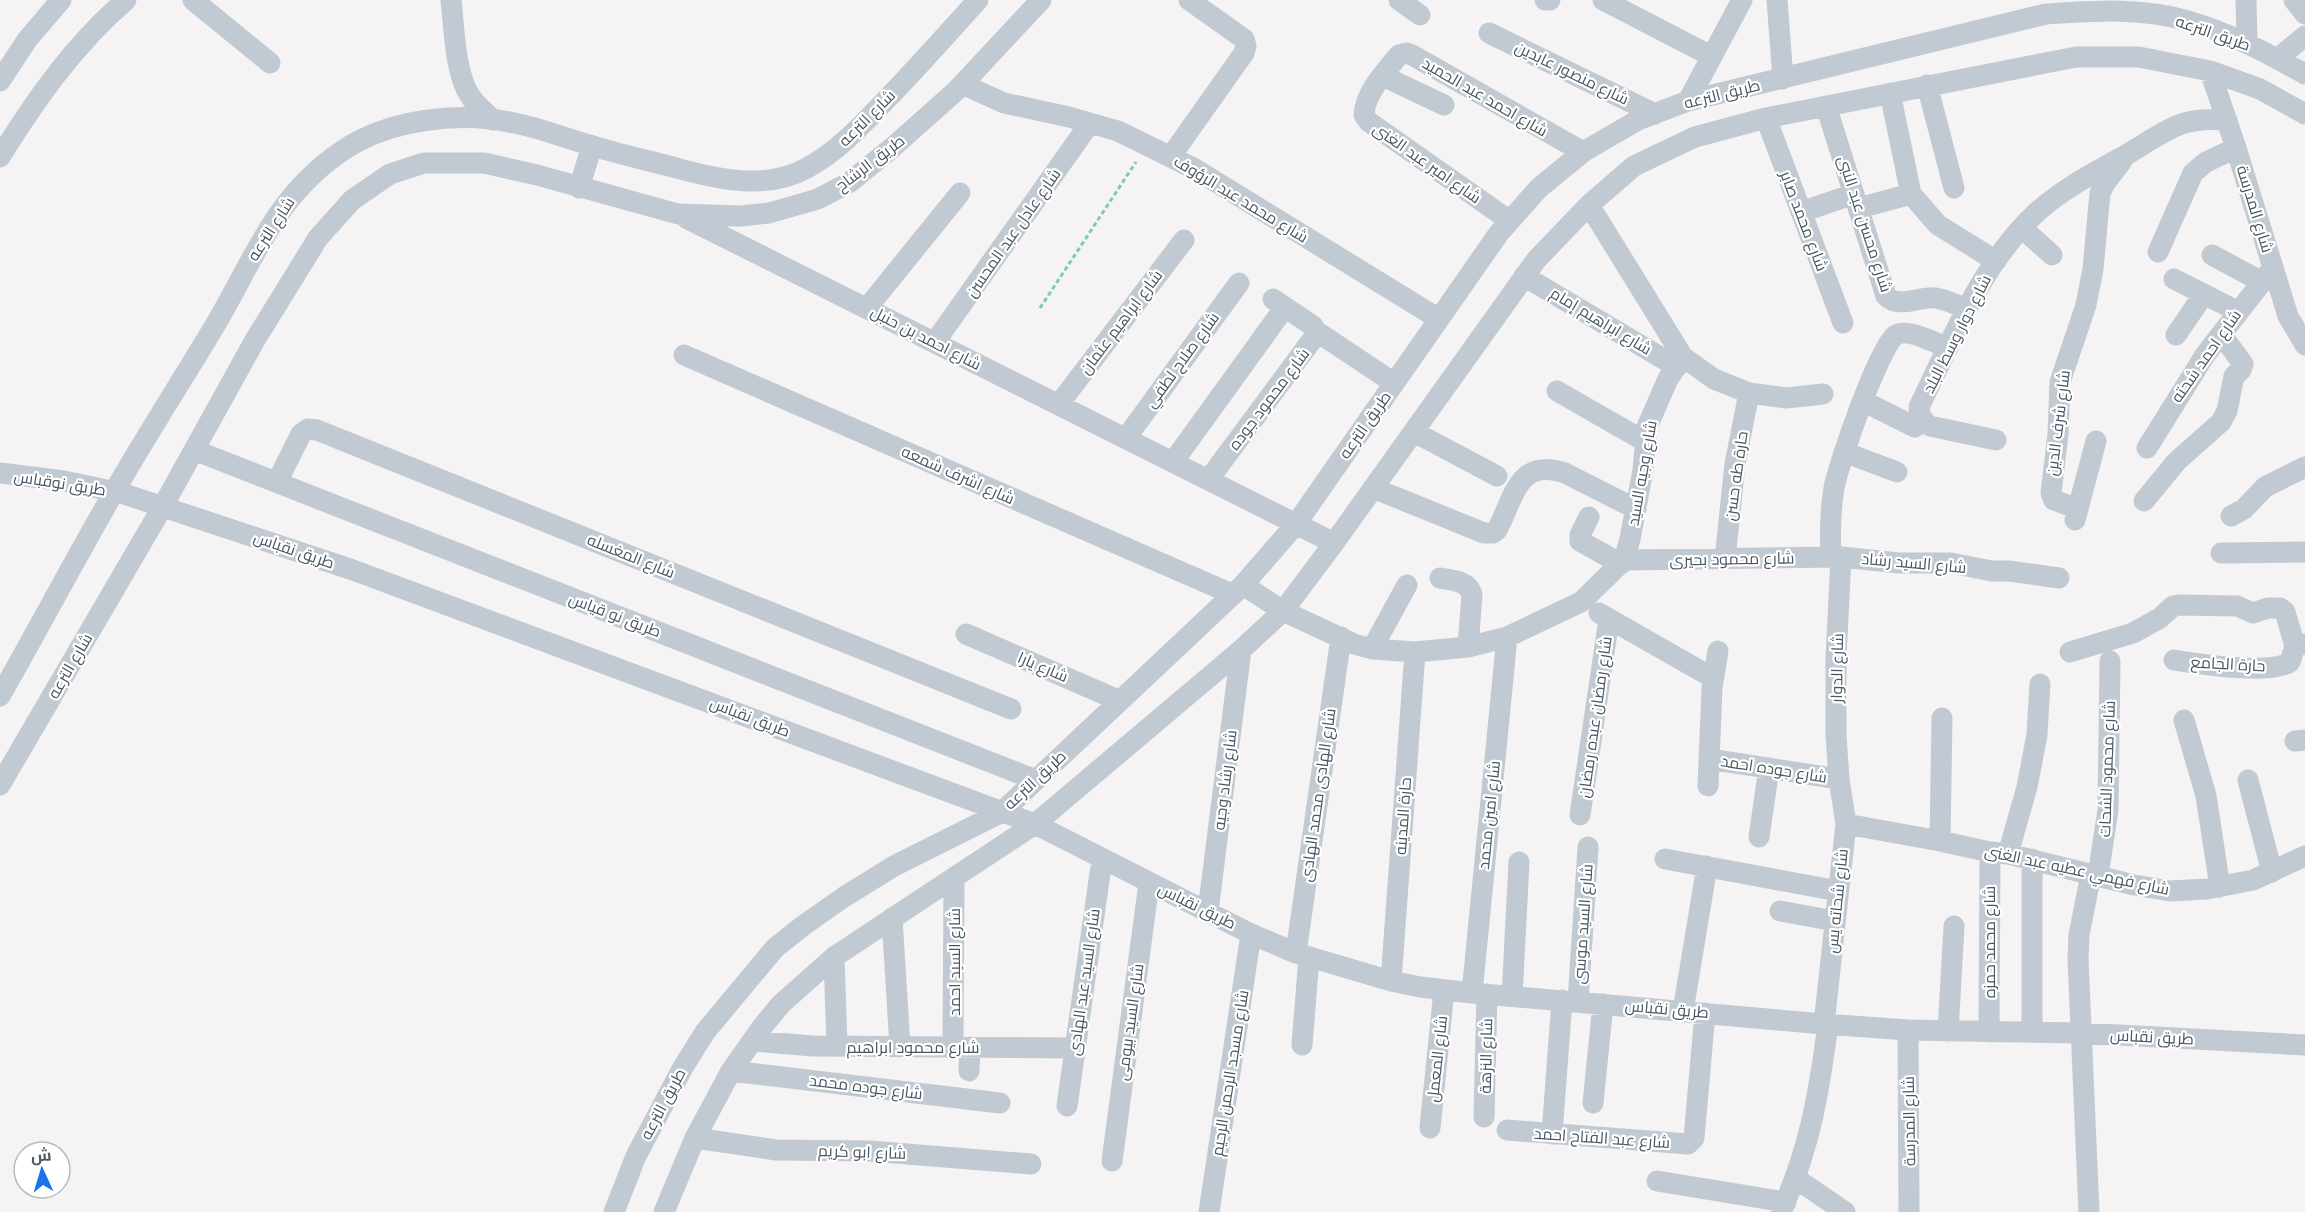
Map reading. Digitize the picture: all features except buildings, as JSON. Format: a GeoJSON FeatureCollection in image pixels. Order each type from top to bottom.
{"type":"FeatureCollection","features":[{"type":"Feature","properties":{"kind":"street"},"geometry":{"type":"LineString","coordinates":[[0,81],[27,40],[61,0]]}},
{"type":"Feature","properties":{"kind":"street"},"geometry":{"type":"LineString","coordinates":[[0,157],[32,105],[55,75],[84,39],[126,0]]}},
{"type":"Feature","properties":{"kind":"street"},"geometry":{"type":"LineString","coordinates":[[193,0],[270,63]]}},
{"type":"Feature","properties":{"kind":"street"},"geometry":{"type":"LineString","coordinates":[[451,0],[458,56],[466,87],[469,95],[493,120]]}},
{"type":"Feature","properties":{"kind":"street","name":"شارع الترعه"},"geometry":{"type":"LineString","coordinates":[[0,785],[155,504],[194,450],[255,340],[318,238],[352,200],[390,174],[424,163],[484,163],[537,175],[585,167],[738,181],[761,181],[806,169],[845,142],[978,0]]}},
{"type":"Feature","properties":{"kind":"street","name":"طريق الرشاح"},"geometry":{"type":"LineString","coordinates":[[585,167],[678,214],[741,216],[769,213],[818,199],[850,182],[893,147],[962,84],[1041,0]]}},
{"type":"Feature","properties":{"kind":"street"},"geometry":{"type":"LineString","coordinates":[[1171,156],[1244,53],[1246,46],[1244,39],[1189,0]]}},
{"type":"Feature","properties":{"kind":"street"},"geometry":{"type":"LineString","coordinates":[[1399,0],[1420,15]]}},
{"type":"Feature","properties":{"kind":"street"},"geometry":{"type":"LineString","coordinates":[[1545,0],[1550,0]]}},
{"type":"Feature","properties":{"kind":"street"},"geometry":{"type":"LineString","coordinates":[[1603,0],[1711,56]]}},
{"type":"Feature","properties":{"kind":"street"},"geometry":{"type":"LineString","coordinates":[[1688,101],[1742,0]]}},
{"type":"Feature","properties":{"kind":"street"},"geometry":{"type":"LineString","coordinates":[[1777,0],[1783,79]]}},
{"type":"Feature","properties":{"kind":"street"},"geometry":{"type":"LineString","coordinates":[[2246,0],[2247,42]]}},
{"type":"Feature","properties":{"kind":"street"},"geometry":{"type":"LineString","coordinates":[[2294,0],[2305,14]]}},
{"type":"Feature","properties":{"kind":"street","name":"طريق الترعه"},"geometry":{"type":"LineString","coordinates":[[614,1212],[636,1156],[693,1050],[727,1003],[775,948],[844,897],[894,867],[1002,812],[1238,590],[1296,524],[1499,233],[1539,188],[1583,152],[1638,120],[1688,101],[2046,14],[2161,8],[2247,42],[2305,74]]}},
{"type":"Feature","properties":{"kind":"street","name":"شارع منصور عابدين"},"geometry":{"type":"LineString","coordinates":[[1489,33],[1655,114]]}},
{"type":"Feature","properties":{"kind":"street"},"geometry":{"type":"LineString","coordinates":[[2277,59],[2305,36]]}},
{"type":"Feature","properties":{"kind":"street","name":"شارع احمد عبد الحميد"},"geometry":{"type":"LineString","coordinates":[[1387,71],[1399,55],[1407,53],[1412,55],[1583,152]]}},
{"type":"Feature","properties":{"kind":"street","name":"طريق الترعه"},"geometry":{"type":"LineString","coordinates":[[664,1212],[695,1138],[731,1071],[781,1004],[834,957],[1035,824],[1241,650],[1283,611],[1537,259],[1589,205],[1634,166],[1695,137],[1766,118],[2076,57],[2139,57],[2210,71],[2260,89],[2305,114]]}},
{"type":"Feature","properties":{"kind":"street"},"geometry":{"type":"LineString","coordinates":[[1387,71],[1444,105]]}},
{"type":"Feature","properties":{"kind":"street","name":"شارع امير عبد الغنى"},"geometry":{"type":"LineString","coordinates":[[1387,71],[1364,106],[1364,115],[1369,122],[1510,221]]}},
{"type":"Feature","properties":{"kind":"street","name":"شارع المدرسة"},"geometry":{"type":"LineString","coordinates":[[2210,71],[2236,148],[2267,275],[2305,345]]}},
{"type":"Feature","properties":{"kind":"street","name":"شارع محمد عبد الرؤوف"},"geometry":{"type":"LineString","coordinates":[[962,84],[1004,104],[1119,131],[1171,156],[1439,319]]}},
{"type":"Feature","properties":{"kind":"street"},"geometry":{"type":"LineString","coordinates":[[1927,85],[1954,188]]}},
{"type":"Feature","properties":{"kind":"street"},"geometry":{"type":"LineString","coordinates":[[1801,212],[1856,201],[1911,194],[1890,93]]}},
{"type":"Feature","properties":{"kind":"street","name":"شارع محسن عبد النبى"},"geometry":{"type":"LineString","coordinates":[[1826,106],[1886,296],[1896,302],[1928,297],[1967,309]]}},
{"type":"Feature","properties":{"kind":"street","name":"شارع محمد صابر"},"geometry":{"type":"LineString","coordinates":[[1766,118],[1843,323]]}},
{"type":"Feature","properties":{"kind":"street","name":"شارع دوار وسط البلد"},"geometry":{"type":"LineString","coordinates":[[1917,417],[1967,309],[1996,261],[2038,211],[2080,179],[2183,122],[2205,118],[2227,120]]}},
{"type":"Feature","properties":{"kind":"street","name":"شارع الترعه"},"geometry":{"type":"LineString","coordinates":[[0,696],[216,324],[262,240],[282,207],[302,184],[344,150],[372,135],[403,125],[439,119],[513,122],[585,167]]}},
{"type":"Feature","properties":{"kind":"street","name":"شارع عادل عبد المحسن"},"geometry":{"type":"LineString","coordinates":[[935,342],[1090,123]]}},
{"type":"Feature","properties":{"kind":"street"},"geometry":{"type":"LineString","coordinates":[[2158,252],[2193,173],[2206,162],[2236,148]]}},
{"type":"Feature","properties":{"kind":"street","name":"شارع شرف الدين"},"geometry":{"type":"LineString","coordinates":[[2096,441],[2076,515],[2054,500],[2050,493],[2058,434],[2060,382],[2088,296],[2093,269],[2100,193],[2128,154]]}},
{"type":"Feature","properties":{"kind":"street"},"geometry":{"type":"LineString","coordinates":[[867,308],[960,193]]}},
{"type":"Feature","properties":{"kind":"street","name":"شارع دوار وسط البلد"},"geometry":{"type":"LineString","coordinates":[[1911,194],[1938,225],[1996,261]]}},
{"type":"Feature","properties":{"kind":"street"},"geometry":{"type":"LineString","coordinates":[[1589,205],[1680,362]]}},
{"type":"Feature","properties":{"kind":"street","name":"شارع احمد بن حنبل"},"geometry":{"type":"LineString","coordinates":[[678,214],[1334,543]]}},
{"type":"Feature","properties":{"kind":"street"},"geometry":{"type":"LineString","coordinates":[[2022,228],[2052,255]]}},
{"type":"Feature","properties":{"kind":"street","name":"شارع ابراهيم عثمان"},"geometry":{"type":"LineString","coordinates":[[1059,404],[1184,240]]}},
{"type":"Feature","properties":{"kind":"street"},"geometry":{"type":"LineString","coordinates":[[2212,255],[2267,275]]}},
{"type":"Feature","properties":{"kind":"street","name":"شارع احمد شحته"},"geometry":{"type":"LineString","coordinates":[[2147,448],[2174,401],[2220,334],[2267,275]]}},
{"type":"Feature","properties":{"kind":"street","name":"شارع ابراهيم إمام"},"geometry":{"type":"LineString","coordinates":[[1524,276],[1680,362],[1749,393],[1786,398],[1823,394]]}},
{"type":"Feature","properties":{"kind":"street"},"geometry":{"type":"LineString","coordinates":[[2174,279],[2237,311]]}},
{"type":"Feature","properties":{"kind":"street","name":"شارع صلاح لطفي"},"geometry":{"type":"LineString","coordinates":[[1126,438],[1239,283]]}},
{"type":"Feature","properties":{"kind":"street"},"geometry":{"type":"LineString","coordinates":[[2176,335],[2204,294]]}},
{"type":"Feature","properties":{"kind":"street","name":"شارع محمود جوده"},"geometry":{"type":"LineString","coordinates":[[1173,462],[1279,303],[1313,326],[1316,331],[1313,341],[1209,479]]}},
{"type":"Feature","properties":{"kind":"street"},"geometry":{"type":"LineString","coordinates":[[1316,331],[1394,383]]}},
{"type":"Feature","properties":{"kind":"street","name":"شارع الدوار"},"geometry":{"type":"LineString","coordinates":[[1839,779],[1836,735],[1836,557],[1830,522],[1834,486],[1844,452],[1879,361],[1894,336],[1907,332],[1948,348]]}},
{"type":"Feature","properties":{"kind":"street"},"geometry":{"type":"LineString","coordinates":[[2144,501],[2177,461],[2217,427],[2228,411],[2234,376],[2241,370],[2243,364],[2220,334]]}},
{"type":"Feature","properties":{"kind":"street","name":"شارع اشرف شمعه"},"geometry":{"type":"LineString","coordinates":[[684,355],[1238,590],[1354,644],[1372,649],[1414,652],[1468,647],[1506,638],[1581,602],[1622,562]]}},
{"type":"Feature","properties":{"kind":"street","name":"شارع وجيه السيد"},"geometry":{"type":"LineString","coordinates":[[1622,562],[1636,509],[1647,427],[1668,379],[1680,362]]}},
{"type":"Feature","properties":{"kind":"street"},"geometry":{"type":"LineString","coordinates":[[1557,391],[1646,442]]}},
{"type":"Feature","properties":{"kind":"street","name":"حارة طه حسن"},"geometry":{"type":"LineString","coordinates":[[1725,559],[1735,464],[1749,393]]}},
{"type":"Feature","properties":{"kind":"street"},"geometry":{"type":"LineString","coordinates":[[1863,401],[1917,417],[1919,413],[1923,421],[1930,426],[1996,441]]}},
{"type":"Feature","properties":{"kind":"street","name":"شارع المغسله"},"geometry":{"type":"LineString","coordinates":[[277,482],[302,434],[308,429],[317,430],[1011,709]]}},
{"type":"Feature","properties":{"kind":"street"},"geometry":{"type":"LineString","coordinates":[[1414,432],[1497,476]]}},
{"type":"Feature","properties":{"kind":"street","name":"طريق نو قياس"},"geometry":{"type":"LineString","coordinates":[[194,450],[1036,780]]}},
{"type":"Feature","properties":{"kind":"street"},"geometry":{"type":"LineString","coordinates":[[1844,452],[1897,472]]}},
{"type":"Feature","properties":{"kind":"street"},"geometry":{"type":"LineString","coordinates":[[2231,516],[2251,503],[2265,487],[2305,467]]}},
{"type":"Feature","properties":{"kind":"street"},"geometry":{"type":"LineString","coordinates":[[1373,488],[1484,533],[1493,533],[1497,530],[1516,485],[1525,476],[1542,470],[1553,469],[1636,509]]}},
{"type":"Feature","properties":{"kind":"street","name":"طريق نوقباس"},"geometry":{"type":"LineString","coordinates":[[0,473],[72,483],[117,492],[155,504]]}},
{"type":"Feature","properties":{"kind":"street","name":"طريق نقباس"},"geometry":{"type":"LineString","coordinates":[[155,504],[450,605],[1035,824],[1251,933],[1302,955],[1391,981],[1444,990],[1908,1030],[2081,1032],[2305,1046]]}},
{"type":"Feature","properties":{"kind":"street"},"geometry":{"type":"LineString","coordinates":[[1589,517],[1580,535],[1580,541],[1622,562]]}},
{"type":"Feature","properties":{"kind":"street"},"geometry":{"type":"LineString","coordinates":[[2222,553],[2305,552]]}},
{"type":"Feature","properties":{"kind":"street","name":"شارع محمود بحيرى"},"geometry":{"type":"LineString","coordinates":[[1622,562],[1836,557]]}},
{"type":"Feature","properties":{"kind":"street","name":"شارع السيد رشاد"},"geometry":{"type":"LineString","coordinates":[[1836,557],[1899,563],[1951,563],[1992,571],[2059,578]]}},
{"type":"Feature","properties":{"kind":"street"},"geometry":{"type":"LineString","coordinates":[[1440,578],[1465,583],[1470,588],[1472,594],[1468,647]]}},
{"type":"Feature","properties":{"kind":"street"},"geometry":{"type":"LineString","coordinates":[[1372,649],[1407,585]]}},
{"type":"Feature","properties":{"kind":"street"},"geometry":{"type":"LineString","coordinates":[[1581,602],[1713,678]]}},
{"type":"Feature","properties":{"kind":"street"},"geometry":{"type":"LineString","coordinates":[[2070,652],[2133,633],[2160,618],[2173,606],[2237,606],[2253,613],[2277,607],[2285,612],[2300,645]]}},
{"type":"Feature","properties":{"kind":"street","name":"شارع رمضان عبده رمضان"},"geometry":{"type":"LineString","coordinates":[[1580,815],[1609,619]]}},
{"type":"Feature","properties":{"kind":"street","name":"شارع يارا"},"geometry":{"type":"LineString","coordinates":[[966,634],[1120,700]]}},
{"type":"Feature","properties":{"kind":"street","name":"شارع الهادى محمد الهادى"},"geometry":{"type":"LineString","coordinates":[[1302,1046],[1302,955],[1341,637]]}},
{"type":"Feature","properties":{"kind":"street","name":"شارع امين محمد"},"geometry":{"type":"LineString","coordinates":[[1480,993],[1506,638]]}},
{"type":"Feature","properties":{"kind":"street","name":"حارة الجامع"},"geometry":{"type":"LineString","coordinates":[[2174,660],[2209,665],[2279,666],[2290,662],[2300,645]]}},
{"type":"Feature","properties":{"kind":"street","name":"شارع رشاد وجيه"},"geometry":{"type":"LineString","coordinates":[[1208,911],[1241,650]]}},
{"type":"Feature","properties":{"kind":"street"},"geometry":{"type":"LineString","coordinates":[[1708,786],[1713,678],[1718,651]]}},
{"type":"Feature","properties":{"kind":"street","name":"حارة المدينه"},"geometry":{"type":"LineString","coordinates":[[1391,981],[1414,652]]}},
{"type":"Feature","properties":{"kind":"street","name":"شارع محمود الشحات"},"geometry":{"type":"LineString","coordinates":[[2089,1212],[2079,935],[2108,810],[2110,661]]}},
{"type":"Feature","properties":{"kind":"street","name":"شارع محمد حمزه"},"geometry":{"type":"LineString","coordinates":[[1989,1032],[1999,853],[2027,787],[2037,735],[2040,684]]}},
{"type":"Feature","properties":{"kind":"street"},"geometry":{"type":"LineString","coordinates":[[1940,841],[1942,718]]}},
{"type":"Feature","properties":{"kind":"street"},"geometry":{"type":"LineString","coordinates":[[2184,720],[2198,760],[2206,796],[2220,886]]}},
{"type":"Feature","properties":{"kind":"street","name":"شارع جوده احمد"},"geometry":{"type":"LineString","coordinates":[[1709,759],[1839,779]]}},
{"type":"Feature","properties":{"kind":"street"},"geometry":{"type":"LineString","coordinates":[[1760,837],[1769,768]]}},
{"type":"Feature","properties":{"kind":"street","name":"شارع شحاته يس"},"geometry":{"type":"LineString","coordinates":[[1783,1207],[1806,1148],[1818,1101],[1846,824],[1839,779]]}},
{"type":"Feature","properties":{"kind":"street"},"geometry":{"type":"LineString","coordinates":[[2248,780],[2272,872]]}},
{"type":"Feature","properties":{"kind":"street","name":"شارع فهمي عطيه عبد الغنى"},"geometry":{"type":"LineString","coordinates":[[1846,824],[2032,859],[2134,885],[2170,891],[2253,880],[2305,856]]}},
{"type":"Feature","properties":{"kind":"street","name":"شارع السيد موسى"},"geometry":{"type":"LineString","coordinates":[[1552,1134],[1588,846]]}},
{"type":"Feature","properties":{"kind":"street","name":"شارع السيد عبد الهادى"},"geometry":{"type":"LineString","coordinates":[[1067,1106],[1102,859]]}},
{"type":"Feature","properties":{"kind":"street"},"geometry":{"type":"LineString","coordinates":[[1665,859],[1838,891]]}},
{"type":"Feature","properties":{"kind":"street"},"geometry":{"type":"LineString","coordinates":[[2032,859],[2032,1032]]}},
{"type":"Feature","properties":{"kind":"street"},"geometry":{"type":"LineString","coordinates":[[1512,996],[1519,862]]}},
{"type":"Feature","properties":{"kind":"street"},"geometry":{"type":"LineString","coordinates":[[1683,1011],[1707,866]]}},
{"type":"Feature","properties":{"kind":"street","name":"شارع السيد احمد"},"geometry":{"type":"LineString","coordinates":[[954,878],[961,1047]]}},
{"type":"Feature","properties":{"kind":"street","name":"شارع السيد بيومى"},"geometry":{"type":"LineString","coordinates":[[1112,1161],[1149,883]]}},
{"type":"Feature","properties":{"kind":"street"},"geometry":{"type":"LineString","coordinates":[[1780,911],[1835,921]]}},
{"type":"Feature","properties":{"kind":"street"},"geometry":{"type":"LineString","coordinates":[[892,918],[900,1047]]}},
{"type":"Feature","properties":{"kind":"street"},"geometry":{"type":"LineString","coordinates":[[1948,1032],[1954,926]]}},
{"type":"Feature","properties":{"kind":"street","name":"شارع مسجد الرحمن الرحيم"},"geometry":{"type":"LineString","coordinates":[[1209,1212],[1251,933]]}},
{"type":"Feature","properties":{"kind":"street"},"geometry":{"type":"LineString","coordinates":[[834,957],[837,1046]]}},
{"type":"Feature","properties":{"kind":"street","name":"شارع المعمل"},"geometry":{"type":"LineString","coordinates":[[1430,1128],[1444,990]]}},
{"type":"Feature","properties":{"kind":"street","name":"شارع النزهة"},"geometry":{"type":"LineString","coordinates":[[1480,993],[1484,1117]]}},
{"type":"Feature","properties":{"kind":"street"},"geometry":{"type":"LineString","coordinates":[[1593,1103],[1603,1004]]}},
{"type":"Feature","properties":{"kind":"street","name":"شارع عبد الفتاح احمد"},"geometry":{"type":"LineString","coordinates":[[1507,1130],[1688,1144],[1695,1138],[1705,1013]]}},
{"type":"Feature","properties":{"kind":"street","name":"شارع المدرسة"},"geometry":{"type":"LineString","coordinates":[[1908,1030],[1909,1212]]}},
{"type":"Feature","properties":{"kind":"street","name":"شارع محمود ابراهيم"},"geometry":{"type":"LineString","coordinates":[[752,1041],[837,1046],[1075,1048]]}},
{"type":"Feature","properties":{"kind":"street"},"geometry":{"type":"LineString","coordinates":[[961,1047],[969,1071]]}},
{"type":"Feature","properties":{"kind":"street","name":"شارع جوده محمد"},"geometry":{"type":"LineString","coordinates":[[731,1071],[1000,1103]]}},
{"type":"Feature","properties":{"kind":"street","name":"شارع ابو كريم"},"geometry":{"type":"LineString","coordinates":[[695,1138],[776,1150],[870,1151],[1031,1164]]}},
{"type":"Feature","properties":{"kind":"street"},"geometry":{"type":"LineString","coordinates":[[1795,1178],[1845,1212]]}},
{"type":"Feature","properties":{"kind":"street"},"geometry":{"type":"LineString","coordinates":[[1657,1181],[1783,1207]]}},
{"type":"Feature","properties":{"kind":"path"},"geometry":{"type":"LineString","coordinates":[[1040,308],[1147,145]]}}]}
